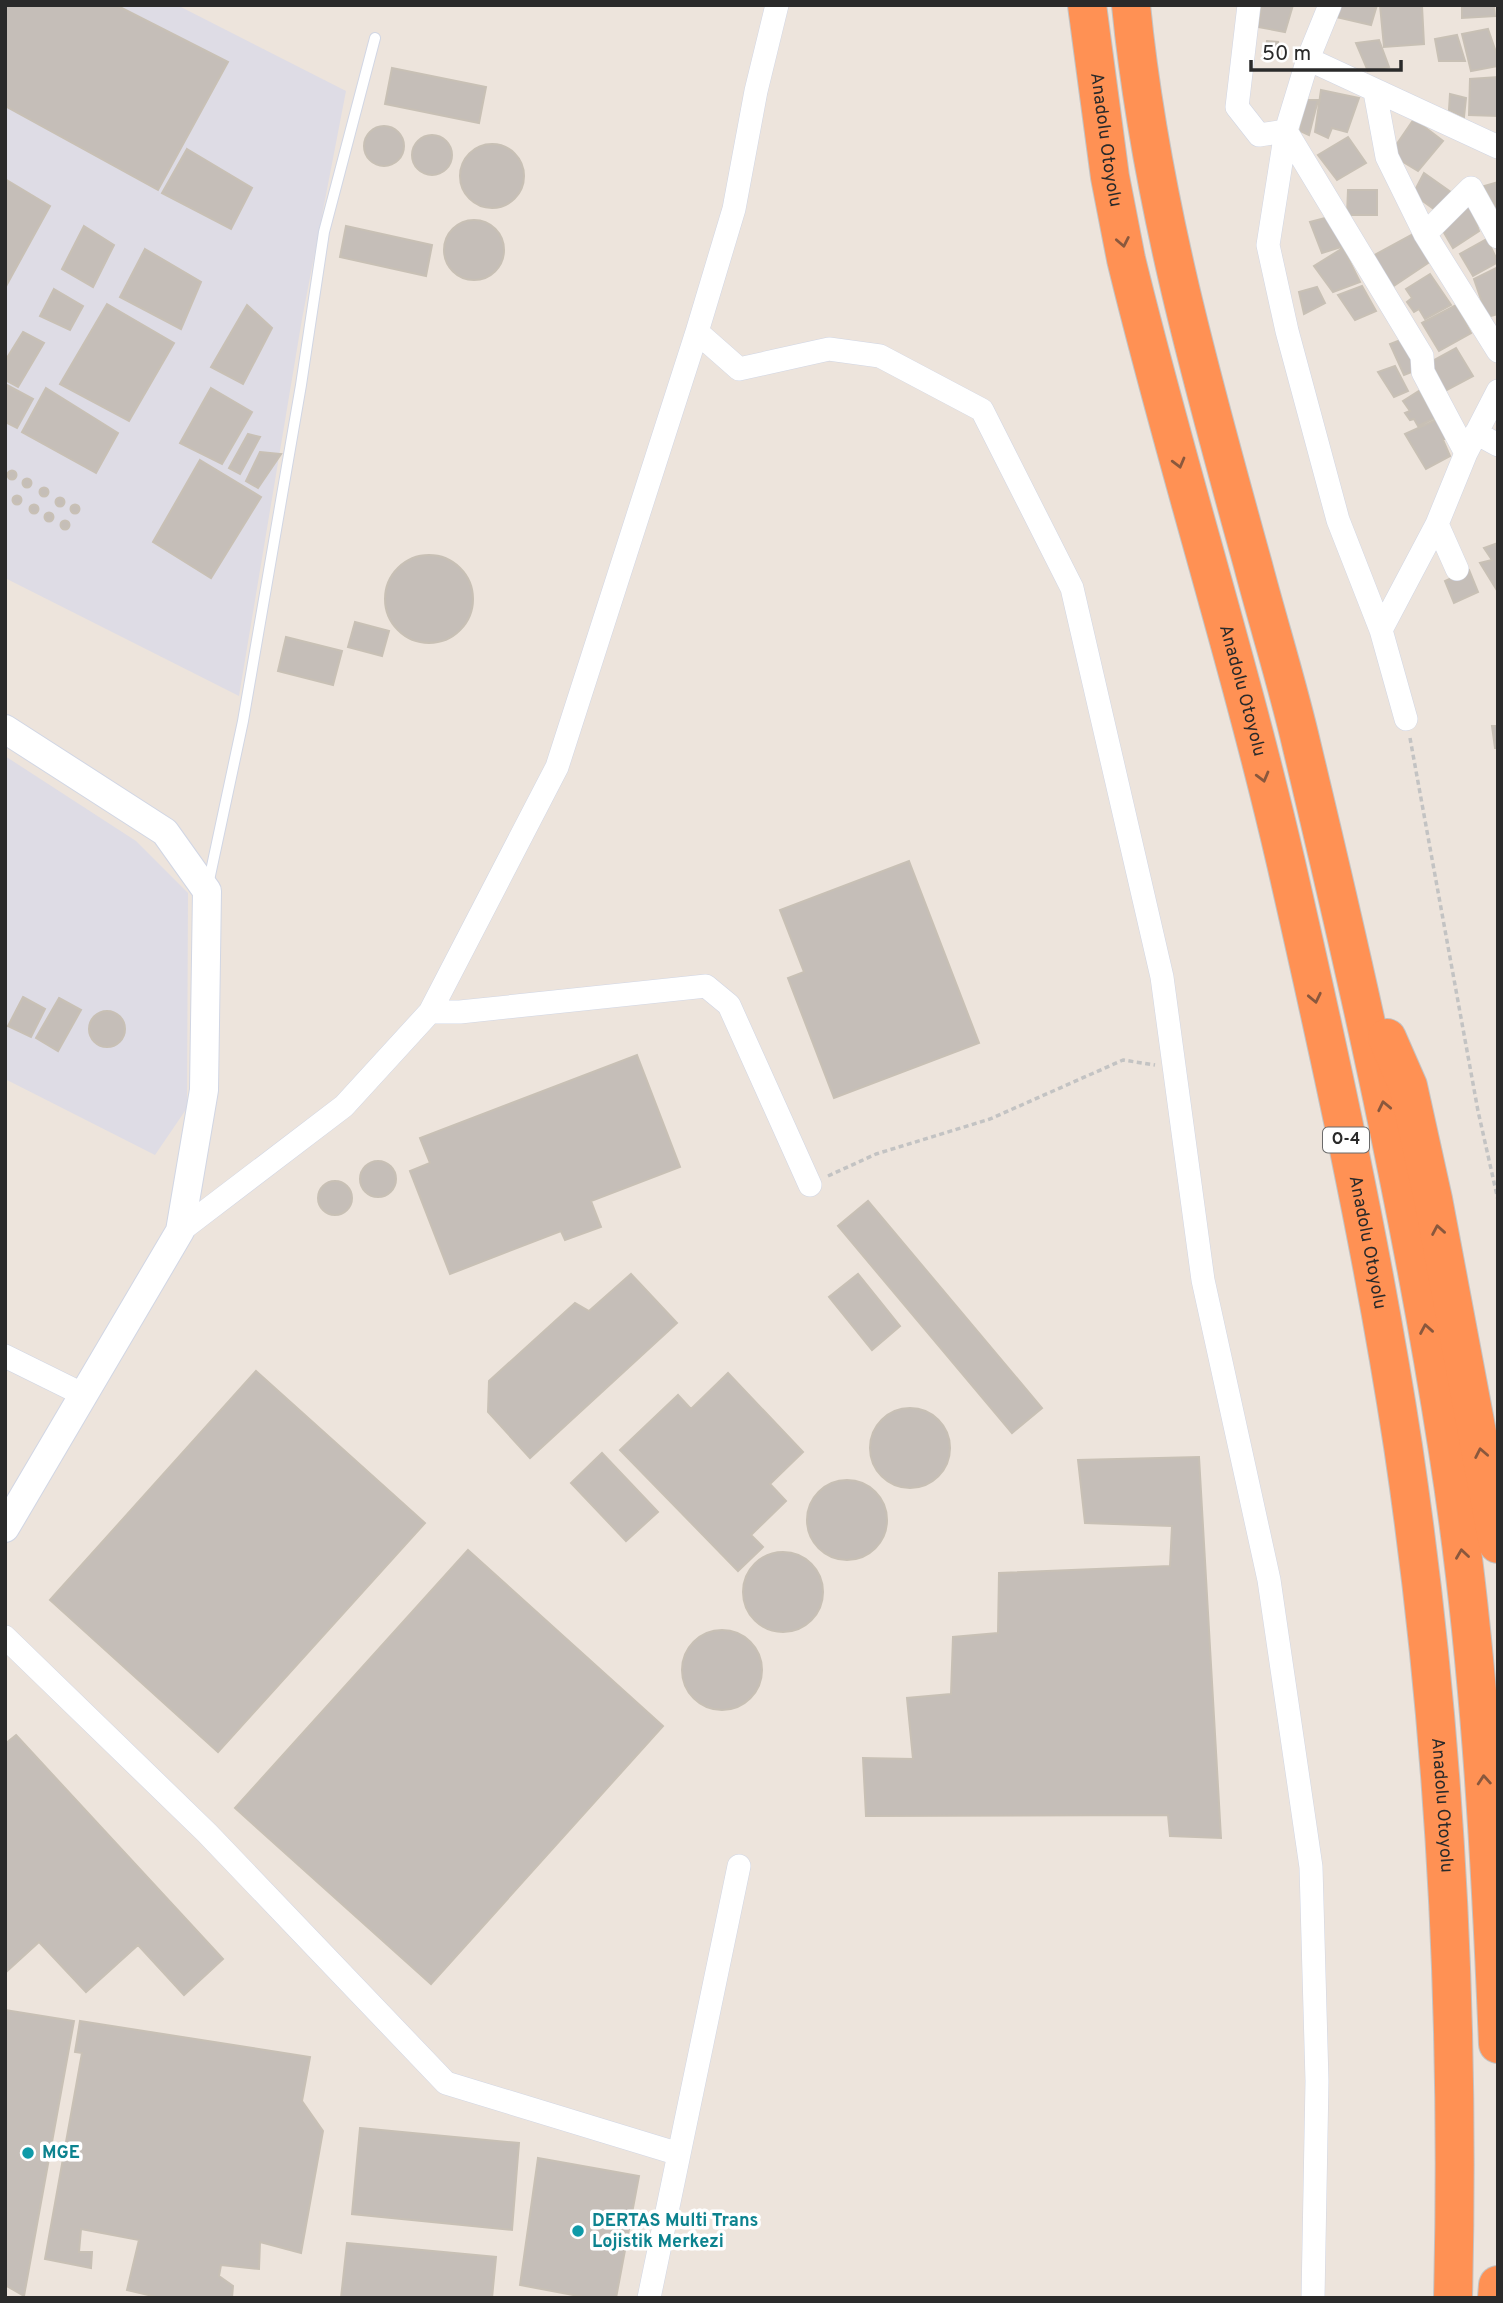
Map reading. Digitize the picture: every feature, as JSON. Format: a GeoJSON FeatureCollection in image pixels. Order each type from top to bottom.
{"type":"FeatureCollection","features":[{"type":"Feature","properties":{"kind":"highway","name":"Anadolu Otoyolu"},"geometry":{"type":"LineString","coordinates":[[1087,5],[1108,164],[1126,259],[1284,859],[1354,1175],[1401,1435],[1421,1585],[1442,1796],[1453,2055],[1453,2298]]}},
{"type":"Feature","properties":{"kind":"highway","name":"O-4"},"geometry":{"type":"LineString","coordinates":[[1131,5],[1146,126],[1178,287],[1300,737],[1401,1182],[1448,1453],[1466,1584],[1481,1733],[1498,2044]]}},
{"type":"Feature","properties":{"kind":"highway"},"geometry":{"type":"LineString","coordinates":[[1354,968],[1408,1086],[1433,1199],[1457,1339],[1498,1544]]}},
{"type":"Feature","properties":{"kind":"highway"},"geometry":{"type":"LineString","coordinates":[[1497,2298],[1498,2285]]}},
{"type":"Feature","properties":{"kind":"street"},"geometry":{"type":"LineString","coordinates":[[180,1231],[344,1105],[430,1012],[557,767],[734,209],[755,91],[777,5]]}},
{"type":"Feature","properties":{"kind":"street"},"geometry":{"type":"LineString","coordinates":[[1249,5],[1237,107],[1259,135],[1286,131]]}},
{"type":"Feature","properties":{"kind":"street"},"geometry":{"type":"LineString","coordinates":[[1330,5],[1308,59],[1286,131],[1268,245],[1287,331],[1338,520],[1381,630],[1406,719]]}},
{"type":"Feature","properties":{"kind":"street"},"geometry":{"type":"LineString","coordinates":[[1308,59],[1498,147]]}},
{"type":"Feature","properties":{"kind":"street"},"geometry":{"type":"LineString","coordinates":[[1376,92],[1387,157],[1425,234],[1498,351]]}},
{"type":"Feature","properties":{"kind":"street"},"geometry":{"type":"LineString","coordinates":[[1286,131],[1422,356],[1423,372],[1471,443]]}},
{"type":"Feature","properties":{"kind":"street"},"geometry":{"type":"LineString","coordinates":[[1425,234],[1471,188],[1498,237]]}},
{"type":"Feature","properties":{"kind":"street"},"geometry":{"type":"LineString","coordinates":[[697,332],[739,369],[829,349],[880,356],[982,410],[1072,588],[1162,976],[1203,1280],[1269,1580],[1311,1867],[1317,2081],[1312,2298]]}},
{"type":"Feature","properties":{"kind":"street"},"geometry":{"type":"LineString","coordinates":[[1381,630],[1437,524],[1471,443],[1498,391]]}},
{"type":"Feature","properties":{"kind":"street"},"geometry":{"type":"LineString","coordinates":[[1471,443],[1498,445]]}},
{"type":"Feature","properties":{"kind":"street"},"geometry":{"type":"LineString","coordinates":[[1437,524],[1457,569]]}},
{"type":"Feature","properties":{"kind":"street"},"geometry":{"type":"LineString","coordinates":[[5,729],[165,832],[207,891],[204,1090],[180,1231],[5,1528]]}},
{"type":"Feature","properties":{"kind":"street"},"geometry":{"type":"LineString","coordinates":[[430,1012],[460,1012],[706,986],[729,1005],[810,1185]]}},
{"type":"Feature","properties":{"kind":"street"},"geometry":{"type":"LineString","coordinates":[[5,1356],[84,1395]]}},
{"type":"Feature","properties":{"kind":"street"},"geometry":{"type":"LineString","coordinates":[[5,1637],[207,1833],[446,2083],[679,2154]]}},
{"type":"Feature","properties":{"kind":"street"},"geometry":{"type":"LineString","coordinates":[[649,2298],[739,1866]]}},
{"type":"Feature","properties":{"kind":"lane"},"geometry":{"type":"LineString","coordinates":[[207,891],[243,721],[324,232],[375,38]]}},
{"type":"Feature","properties":{"kind":"path"},"geometry":{"type":"LineString","coordinates":[[1406,719],[1478,1111],[1498,1200]]}},
{"type":"Feature","properties":{"kind":"path"},"geometry":{"type":"LineString","coordinates":[[810,1185],[876,1154],[990,1119],[1122,1060],[1174,1068]]}},
{"type":"Feature","properties":{"kind":"shaded area"},"geometry":{"type":"Polygon","coordinates":[[[5,5],[177,5],[346,91],[302,319],[239,696],[5,578],[5,5]]]}},
{"type":"Feature","properties":{"kind":"shaded area"},"geometry":{"type":"Polygon","coordinates":[[[5,756],[136,841],[188,893],[187,1108],[155,1155],[5,1079],[5,756]]]}},
{"type":"Feature","properties":{"kind":"building"},"geometry":{"type":"Polygon","coordinates":[[[5,5],[116,5],[228,62],[158,190],[5,106],[5,5]]]}},
{"type":"Feature","properties":{"kind":"building"},"geometry":{"type":"Polygon","coordinates":[[[1262,5],[1293,5],[1285,32],[1258,27],[1262,5]]]}},
{"type":"Feature","properties":{"kind":"building"},"geometry":{"type":"Polygon","coordinates":[[[1336,5],[1377,5],[1371,25],[1332,16],[1336,5]]]}},
{"type":"Feature","properties":{"kind":"building"},"geometry":{"type":"Polygon","coordinates":[[[1380,5],[1422,6],[1424,44],[1384,47],[1380,5]]]}},
{"type":"Feature","properties":{"kind":"building"},"geometry":{"type":"Polygon","coordinates":[[[1462,5],[1494,5],[1495,16],[1462,18],[1462,5]]]}},
{"type":"Feature","properties":{"kind":"building"},"geometry":{"type":"Polygon","coordinates":[[[1488,29],[1498,66],[1471,71],[1462,34],[1488,29]]]}},
{"type":"Feature","properties":{"kind":"building"},"geometry":{"type":"Polygon","coordinates":[[[1457,35],[1465,61],[1439,61],[1435,39],[1457,35]]]}},
{"type":"Feature","properties":{"kind":"building"},"geometry":{"type":"Polygon","coordinates":[[[1379,40],[1389,67],[1368,71],[1356,43],[1379,40]]]}},
{"type":"Feature","properties":{"kind":"building"},"geometry":{"type":"Polygon","coordinates":[[[1267,41],[1278,42],[1277,53],[1266,52],[1267,41]]]}},
{"type":"Feature","properties":{"kind":"building"},"geometry":{"type":"Polygon","coordinates":[[[392,68],[486,87],[479,123],[385,104],[392,68]]]}},
{"type":"Feature","properties":{"kind":"building"},"geometry":{"type":"Polygon","coordinates":[[[1498,77],[1498,116],[1469,115],[1470,79],[1498,77]]]}},
{"type":"Feature","properties":{"kind":"building"},"geometry":{"type":"Polygon","coordinates":[[[1321,90],[1359,98],[1347,132],[1332,128],[1328,138],[1315,132],[1321,90]]]}},
{"type":"Feature","properties":{"kind":"building"},"geometry":{"type":"Polygon","coordinates":[[[1450,94],[1466,98],[1464,117],[1449,110],[1450,94]]]}},
{"type":"Feature","properties":{"kind":"building"},"geometry":{"type":"Polygon","coordinates":[[[1305,100],[1318,100],[1309,135],[1300,131],[1305,100]]]}},
{"type":"Feature","properties":{"kind":"building"},"geometry":{"type":"Polygon","coordinates":[[[1414,119],[1443,141],[1418,171],[1390,154],[1414,119]]]}},
{"type":"Feature","properties":{"kind":"building"},"geometry":{"type":"Polygon","coordinates":[[[384,126],[398,132],[404,146],[398,160],[384,166],[370,160],[364,146],[370,132],[384,126]]]}},
{"type":"Feature","properties":{"kind":"building"},"geometry":{"type":"Polygon","coordinates":[[[432,135],[446,141],[452,155],[446,169],[432,175],[418,169],[412,155],[418,141],[432,135]]]}},
{"type":"Feature","properties":{"kind":"building"},"geometry":{"type":"Polygon","coordinates":[[[1348,137],[1366,163],[1337,180],[1318,155],[1348,137]]]}},
{"type":"Feature","properties":{"kind":"building"},"geometry":{"type":"Polygon","coordinates":[[[486,144],[498,144],[515,153],[522,164],[522,188],[515,199],[498,208],[486,208],[474,203],[465,194],[460,182],[460,170],[465,158],[474,149],[486,144]]]}},
{"type":"Feature","properties":{"kind":"building"},"geometry":{"type":"Polygon","coordinates":[[[187,149],[252,188],[231,229],[162,193],[187,149]]]}},
{"type":"Feature","properties":{"kind":"building"},"geometry":{"type":"Polygon","coordinates":[[[1424,173],[1452,193],[1435,210],[1413,194],[1424,173]]]}},
{"type":"Feature","properties":{"kind":"building"},"geometry":{"type":"Polygon","coordinates":[[[5,179],[50,206],[5,288],[5,179]]]}},
{"type":"Feature","properties":{"kind":"building"},"geometry":{"type":"Polygon","coordinates":[[[1498,182],[1498,210],[1484,186],[1498,182]]]}},
{"type":"Feature","properties":{"kind":"building"},"geometry":{"type":"Polygon","coordinates":[[[1348,190],[1377,190],[1377,215],[1347,215],[1348,190]]]}},
{"type":"Feature","properties":{"kind":"building"},"geometry":{"type":"Polygon","coordinates":[[[1470,204],[1479,231],[1453,248],[1443,231],[1470,204]]]}},
{"type":"Feature","properties":{"kind":"building"},"geometry":{"type":"Polygon","coordinates":[[[1333,216],[1344,246],[1322,253],[1310,222],[1333,216]]]}},
{"type":"Feature","properties":{"kind":"building"},"geometry":{"type":"Polygon","coordinates":[[[474,220],[491,225],[499,233],[504,250],[499,267],[491,275],[474,280],[457,275],[449,267],[444,250],[449,233],[457,225],[474,220]]]}},
{"type":"Feature","properties":{"kind":"building"},"geometry":{"type":"Polygon","coordinates":[[[84,226],[114,245],[93,287],[62,269],[84,226]]]}},
{"type":"Feature","properties":{"kind":"building"},"geometry":{"type":"Polygon","coordinates":[[[346,226],[432,245],[426,276],[340,257],[346,226]]]}},
{"type":"Feature","properties":{"kind":"building"},"geometry":{"type":"Polygon","coordinates":[[[1413,234],[1431,261],[1389,289],[1369,258],[1413,234]]]}},
{"type":"Feature","properties":{"kind":"building"},"geometry":{"type":"Polygon","coordinates":[[[1487,239],[1498,262],[1473,276],[1460,254],[1487,239]]]}},
{"type":"Feature","properties":{"kind":"building"},"geometry":{"type":"Polygon","coordinates":[[[1343,248],[1360,282],[1333,292],[1314,266],[1343,248]]]}},
{"type":"Feature","properties":{"kind":"building"},"geometry":{"type":"Polygon","coordinates":[[[145,249],[201,282],[181,329],[120,297],[145,249]]]}},
{"type":"Feature","properties":{"kind":"building"},"geometry":{"type":"Polygon","coordinates":[[[1498,267],[1498,314],[1487,317],[1474,279],[1498,267]]]}},
{"type":"Feature","properties":{"kind":"building"},"geometry":{"type":"Polygon","coordinates":[[[1430,274],[1451,305],[1425,319],[1419,309],[1414,312],[1407,302],[1412,298],[1406,289],[1430,274]]]}},
{"type":"Feature","properties":{"kind":"building"},"geometry":{"type":"Polygon","coordinates":[[[1362,286],[1376,311],[1355,320],[1338,295],[1362,286]]]}},
{"type":"Feature","properties":{"kind":"building"},"geometry":{"type":"Polygon","coordinates":[[[1317,287],[1325,303],[1304,314],[1299,292],[1317,287]]]}},
{"type":"Feature","properties":{"kind":"building"},"geometry":{"type":"Polygon","coordinates":[[[54,289],[83,306],[70,330],[40,316],[54,289]]]}},
{"type":"Feature","properties":{"kind":"building"},"geometry":{"type":"Polygon","coordinates":[[[107,304],[174,343],[129,421],[60,384],[107,304]]]}},
{"type":"Feature","properties":{"kind":"building"},"geometry":{"type":"Polygon","coordinates":[[[247,305],[272,328],[243,384],[211,367],[247,305]]]}},
{"type":"Feature","properties":{"kind":"building"},"geometry":{"type":"Polygon","coordinates":[[[1456,305],[1471,333],[1439,351],[1422,323],[1456,305]]]}},
{"type":"Feature","properties":{"kind":"building"},"geometry":{"type":"Polygon","coordinates":[[[23,332],[44,343],[18,387],[5,380],[5,361],[23,332]]]}},
{"type":"Feature","properties":{"kind":"building"},"geometry":{"type":"Polygon","coordinates":[[[1403,339],[1417,370],[1404,375],[1390,344],[1403,339]]]}},
{"type":"Feature","properties":{"kind":"building"},"geometry":{"type":"Polygon","coordinates":[[[1456,348],[1473,376],[1445,391],[1425,365],[1456,348]]]}},
{"type":"Feature","properties":{"kind":"building"},"geometry":{"type":"Polygon","coordinates":[[[1395,366],[1408,391],[1394,397],[1378,372],[1395,366]]]}},
{"type":"Feature","properties":{"kind":"building"},"geometry":{"type":"Polygon","coordinates":[[[5,384],[33,399],[17,428],[5,422],[5,384]]]}},
{"type":"Feature","properties":{"kind":"building"},"geometry":{"type":"Polygon","coordinates":[[[46,388],[118,433],[96,473],[22,432],[46,388]]]}},
{"type":"Feature","properties":{"kind":"building"},"geometry":{"type":"Polygon","coordinates":[[[211,388],[252,412],[222,464],[180,443],[211,388]]]}},
{"type":"Feature","properties":{"kind":"building"},"geometry":{"type":"Polygon","coordinates":[[[1419,391],[1435,418],[1418,426],[1414,419],[1410,420],[1405,413],[1410,411],[1403,401],[1419,391]]]}},
{"type":"Feature","properties":{"kind":"building"},"geometry":{"type":"Polygon","coordinates":[[[1436,420],[1448,437],[1443,440],[1450,456],[1426,469],[1405,434],[1436,420]]]}},
{"type":"Feature","properties":{"kind":"building"},"geometry":{"type":"Polygon","coordinates":[[[248,434],[260,437],[240,474],[229,468],[248,434]]]}},
{"type":"Feature","properties":{"kind":"building"},"geometry":{"type":"Polygon","coordinates":[[[260,452],[281,454],[258,488],[246,481],[260,452]]]}},
{"type":"Feature","properties":{"kind":"building"},"geometry":{"type":"Polygon","coordinates":[[[200,460],[261,497],[211,578],[153,542],[200,460]]]}},
{"type":"Feature","properties":{"kind":"building"},"geometry":{"type":"Polygon","coordinates":[[[12,470],[17,475],[12,480],[7,475],[12,470]]]}},
{"type":"Feature","properties":{"kind":"building"},"geometry":{"type":"Polygon","coordinates":[[[27,478],[32,483],[27,488],[22,483],[27,478]]]}},
{"type":"Feature","properties":{"kind":"building"},"geometry":{"type":"Polygon","coordinates":[[[44,487],[49,492],[44,497],[39,492],[44,487]]]}},
{"type":"Feature","properties":{"kind":"building"},"geometry":{"type":"Polygon","coordinates":[[[17,495],[22,500],[17,505],[12,500],[17,495]]]}},
{"type":"Feature","properties":{"kind":"building"},"geometry":{"type":"Polygon","coordinates":[[[60,497],[65,502],[60,507],[55,502],[60,497]]]}},
{"type":"Feature","properties":{"kind":"building"},"geometry":{"type":"Polygon","coordinates":[[[34,504],[39,509],[34,514],[29,509],[34,504]]]}},
{"type":"Feature","properties":{"kind":"building"},"geometry":{"type":"Polygon","coordinates":[[[75,504],[80,509],[75,514],[70,509],[75,504]]]}},
{"type":"Feature","properties":{"kind":"building"},"geometry":{"type":"Polygon","coordinates":[[[49,512],[54,517],[49,522],[44,517],[49,512]]]}},
{"type":"Feature","properties":{"kind":"building"},"geometry":{"type":"Polygon","coordinates":[[[65,520],[70,525],[65,530],[60,525],[65,520]]]}},
{"type":"Feature","properties":{"kind":"building"},"geometry":{"type":"Polygon","coordinates":[[[1498,543],[1498,592],[1480,563],[1492,560],[1484,548],[1498,543]]]}},
{"type":"Feature","properties":{"kind":"building"},"geometry":{"type":"Polygon","coordinates":[[[429,555],[446,558],[460,568],[470,582],[473,599],[470,616],[460,630],[446,640],[429,643],[412,640],[398,630],[388,616],[385,599],[388,582],[398,568],[412,558],[429,555]]]}},
{"type":"Feature","properties":{"kind":"building"},"geometry":{"type":"Polygon","coordinates":[[[1469,570],[1478,592],[1454,603],[1445,581],[1469,570]]]}},
{"type":"Feature","properties":{"kind":"building"},"geometry":{"type":"Polygon","coordinates":[[[355,622],[389,631],[382,656],[348,647],[355,622]]]}},
{"type":"Feature","properties":{"kind":"building"},"geometry":{"type":"Polygon","coordinates":[[[286,637],[342,651],[333,685],[278,671],[286,637]]]}},
{"type":"Feature","properties":{"kind":"building"},"geometry":{"type":"Polygon","coordinates":[[[1492,726],[1498,726],[1498,748],[1495,748],[1492,726]]]}},
{"type":"Feature","properties":{"kind":"building"},"geometry":{"type":"Polygon","coordinates":[[[909,861],[979,1043],[834,1098],[788,978],[804,972],[780,910],[909,861]]]}},
{"type":"Feature","properties":{"kind":"building"},"geometry":{"type":"Polygon","coordinates":[[[23,997],[45,1009],[31,1037],[8,1026],[23,997]]]}},
{"type":"Feature","properties":{"kind":"building"},"geometry":{"type":"Polygon","coordinates":[[[59,998],[81,1010],[58,1051],[36,1038],[59,998]]]}},
{"type":"Feature","properties":{"kind":"building"},"geometry":{"type":"Polygon","coordinates":[[[107,1011],[120,1016],[125,1029],[120,1042],[107,1047],[94,1042],[89,1029],[94,1016],[107,1011]]]}},
{"type":"Feature","properties":{"kind":"building"},"geometry":{"type":"Polygon","coordinates":[[[637,1055],[680,1167],[591,1201],[601,1227],[565,1240],[561,1231],[450,1274],[410,1171],[430,1163],[420,1138],[637,1055]]]}},
{"type":"Feature","properties":{"kind":"building"},"geometry":{"type":"Polygon","coordinates":[[[378,1161],[391,1166],[396,1179],[391,1192],[378,1197],[365,1192],[360,1179],[365,1166],[378,1161]]]}},
{"type":"Feature","properties":{"kind":"building"},"geometry":{"type":"Polygon","coordinates":[[[335,1181],[347,1186],[352,1198],[347,1210],[335,1215],[323,1210],[318,1198],[323,1186],[335,1181]]]}},
{"type":"Feature","properties":{"kind":"building"},"geometry":{"type":"Polygon","coordinates":[[[868,1201],[1042,1408],[1012,1433],[838,1226],[868,1201]]]}},
{"type":"Feature","properties":{"kind":"building"},"geometry":{"type":"Polygon","coordinates":[[[631,1274],[677,1323],[530,1458],[488,1412],[489,1381],[575,1303],[589,1311],[631,1274]]]}},
{"type":"Feature","properties":{"kind":"building"},"geometry":{"type":"Polygon","coordinates":[[[858,1274],[900,1326],[872,1350],[829,1297],[858,1274]]]}},
{"type":"Feature","properties":{"kind":"building"},"geometry":{"type":"Polygon","coordinates":[[[256,1371],[425,1523],[218,1752],[50,1600],[256,1371]]]}},
{"type":"Feature","properties":{"kind":"building"},"geometry":{"type":"Polygon","coordinates":[[[728,1373],[803,1452],[770,1484],[786,1501],[751,1535],[763,1547],[738,1571],[620,1450],[678,1395],[691,1409],[728,1373]]]}},
{"type":"Feature","properties":{"kind":"building"},"geometry":{"type":"Polygon","coordinates":[[[910,1408],[925,1411],[938,1420],[947,1433],[950,1448],[947,1463],[938,1476],[925,1485],[910,1488],[895,1485],[882,1476],[873,1463],[870,1448],[873,1433],[882,1420],[895,1411],[910,1408]]]}},
{"type":"Feature","properties":{"kind":"building"},"geometry":{"type":"Polygon","coordinates":[[[602,1453],[658,1512],[626,1541],[571,1483],[602,1453]]]}},
{"type":"Feature","properties":{"kind":"building"},"geometry":{"type":"Polygon","coordinates":[[[1199,1457],[1221,1838],[1170,1836],[1168,1815],[866,1816],[863,1758],[913,1759],[907,1698],[951,1694],[953,1637],[998,1633],[999,1573],[1170,1566],[1172,1526],[1085,1523],[1078,1460],[1199,1457]]]}},
{"type":"Feature","properties":{"kind":"building"},"geometry":{"type":"Polygon","coordinates":[[[847,1480],[862,1483],[875,1492],[884,1505],[887,1520],[884,1535],[875,1548],[862,1557],[847,1560],[832,1557],[819,1548],[810,1535],[807,1520],[810,1505],[819,1492],[832,1483],[847,1480]]]}},
{"type":"Feature","properties":{"kind":"building"},"geometry":{"type":"Polygon","coordinates":[[[468,1550],[663,1726],[431,1984],[235,1808],[468,1550]]]}},
{"type":"Feature","properties":{"kind":"building"},"geometry":{"type":"Polygon","coordinates":[[[783,1552],[798,1555],[811,1564],[820,1577],[823,1592],[820,1607],[811,1620],[798,1629],[783,1632],[768,1629],[755,1620],[746,1607],[743,1592],[746,1577],[755,1564],[768,1555],[783,1552]]]}},
{"type":"Feature","properties":{"kind":"building"},"geometry":{"type":"Polygon","coordinates":[[[722,1630],[737,1633],[750,1642],[759,1655],[762,1670],[759,1685],[750,1698],[737,1707],[722,1710],[707,1707],[694,1698],[685,1685],[682,1670],[685,1655],[694,1642],[707,1633],[722,1630]]]}},
{"type":"Feature","properties":{"kind":"building"},"geometry":{"type":"Polygon","coordinates":[[[16,1735],[223,1959],[184,1995],[138,1945],[86,1992],[39,1942],[5,1973],[5,1744],[16,1735]]]}},
{"type":"Feature","properties":{"kind":"building","name":"MGE"},"geometry":{"type":"Polygon","coordinates":[[[5,2010],[74,2021],[24,2296],[5,2285],[5,2010]]]}},
{"type":"Feature","properties":{"kind":"building"},"geometry":{"type":"Polygon","coordinates":[[[80,2021],[310,2057],[302,2101],[323,2131],[301,2253],[260,2242],[259,2269],[221,2265],[219,2276],[233,2286],[232,2298],[161,2298],[127,2290],[139,2240],[81,2229],[79,2252],[92,2252],[91,2268],[45,2259],[82,2053],[75,2052],[80,2021]]]}},
{"type":"Feature","properties":{"kind":"building"},"geometry":{"type":"Polygon","coordinates":[[[360,2128],[519,2143],[512,2230],[352,2214],[360,2128]]]}},
{"type":"Feature","properties":{"kind":"building","name":"DERTAS Multi Trans Lojistik Merkezi"},"geometry":{"type":"Polygon","coordinates":[[[538,2158],[639,2176],[616,2298],[589,2298],[520,2285],[538,2158]]]}},
{"type":"Feature","properties":{"kind":"building"},"geometry":{"type":"Polygon","coordinates":[[[347,2243],[496,2257],[492,2298],[341,2298],[347,2243]]]}},
{"type":"Feature","properties":{"kind":"place","name":"MGE"},"geometry":{"type":"Point","coordinates":[28,2153]}},
{"type":"Feature","properties":{"kind":"place","name":"DERTAS Multi Trans Lojistik Merkezi"},"geometry":{"type":"Point","coordinates":[578,2231]}}]}
